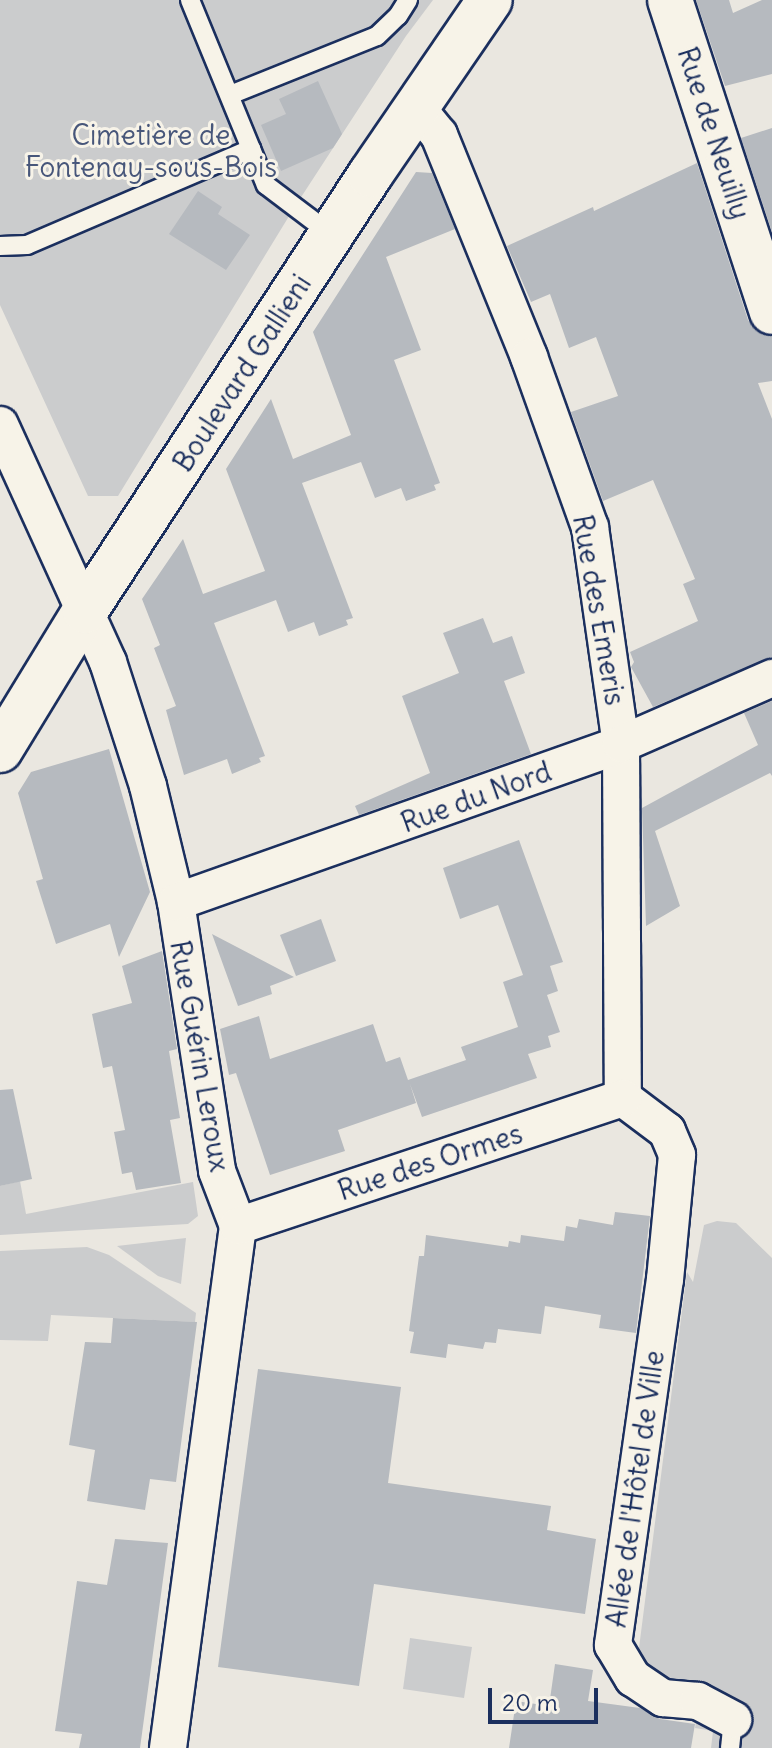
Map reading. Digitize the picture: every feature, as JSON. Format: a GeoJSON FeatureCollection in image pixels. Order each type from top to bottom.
{"type":"FeatureCollection","features":[{"type":"Feature","properties":{"kind":"street","name":"Boulevard Gallieni"},"geometry":{"type":"LineString","coordinates":[[0,750],[85,611],[490,0]]}},
{"type":"Feature","properties":{"kind":"street","name":"Rue de Neuilly"},"geometry":{"type":"LineString","coordinates":[[670,0],[772,312]]}},
{"type":"Feature","properties":{"kind":"street","name":"Rue des Emeris"},"geometry":{"type":"LineString","coordinates":[[417,108],[439,135],[529,357],[590,527],[621,744],[623,1098]]}},
{"type":"Feature","properties":{"kind":"street","name":"Rue Guérin Leroux"},"geometry":{"type":"LineString","coordinates":[[0,425],[108,662],[148,786],[176,902],[217,1171],[238,1226],[168,1748]]}},
{"type":"Feature","properties":{"kind":"street","name":"Rue du Nord"},"geometry":{"type":"LineString","coordinates":[[176,902],[206,895],[621,744],[772,678]]}},
{"type":"Feature","properties":{"kind":"street","name":"Allée de l'Hôtel de Ville"},"geometry":{"type":"LineString","coordinates":[[623,1098],[667,1131],[677,1155],[665,1279],[613,1645],[633,1678],[663,1698],[698,1701],[732,1734]]}},
{"type":"Feature","properties":{"kind":"street","name":"Rue des Ormes"},"geometry":{"type":"LineString","coordinates":[[238,1226],[623,1098]]}},
{"type":"Feature","properties":{"kind":"lane"},"geometry":{"type":"LineString","coordinates":[[190,0],[266,185],[332,235]]}},
{"type":"Feature","properties":{"kind":"lane"},"geometry":{"type":"LineString","coordinates":[[230,95],[377,36],[408,0]]}},
{"type":"Feature","properties":{"kind":"lane"},"geometry":{"type":"LineString","coordinates":[[0,246],[27,245],[251,149]]}},
{"type":"Feature","properties":{"kind":"green space","name":"Cimetière de Fontenay-sous-Bois"},"geometry":{"type":"Polygon","coordinates":[[[0,0],[433,0],[406,36],[294,208],[118,496],[88,496],[0,305],[0,0]]]}},
{"type":"Feature","properties":{"kind":"green space"},"geometry":{"type":"Polygon","coordinates":[[[20,1181],[26,1214],[193,1182],[198,1216],[188,1224],[0,1235],[0,1186],[20,1181]]]}},
{"type":"Feature","properties":{"kind":"green space"},"geometry":{"type":"Polygon","coordinates":[[[717,1221],[736,1223],[772,1258],[772,1748],[711,1748],[713,1731],[695,1728],[697,1716],[644,1664],[639,1648],[687,1272],[693,1282],[704,1225],[717,1221]]]}},
{"type":"Feature","properties":{"kind":"green space"},"geometry":{"type":"Polygon","coordinates":[[[186,1238],[181,1284],[158,1276],[117,1246],[186,1238]]]}},
{"type":"Feature","properties":{"kind":"green space"},"geometry":{"type":"Polygon","coordinates":[[[87,1247],[109,1255],[196,1313],[195,1322],[51,1315],[48,1341],[0,1340],[0,1251],[87,1247]]]}},
{"type":"Feature","properties":{"kind":"green space"},"geometry":{"type":"Polygon","coordinates":[[[410,1638],[472,1647],[464,1698],[403,1689],[410,1638]]]}},
{"type":"Feature","properties":{"kind":"building"},"geometry":{"type":"Polygon","coordinates":[[[696,0],[729,0],[733,13],[762,0],[772,0],[772,74],[725,86],[696,0]]]}},
{"type":"Feature","properties":{"kind":"building"},"geometry":{"type":"Polygon","coordinates":[[[318,81],[342,134],[333,148],[281,171],[261,125],[286,114],[279,99],[318,81]]]}},
{"type":"Feature","properties":{"kind":"building"},"geometry":{"type":"Polygon","coordinates":[[[772,128],[772,232],[741,138],[772,128]]]}},
{"type":"Feature","properties":{"kind":"building"},"geometry":{"type":"Polygon","coordinates":[[[697,163],[748,320],[756,331],[772,336],[772,381],[758,383],[772,419],[772,657],[653,707],[631,667],[634,662],[630,652],[698,621],[683,584],[695,579],[653,480],[603,501],[571,412],[618,396],[596,337],[569,348],[550,294],[531,302],[507,246],[593,207],[594,211],[697,163]]]}},
{"type":"Feature","properties":{"kind":"building"},"geometry":{"type":"Polygon","coordinates":[[[416,172],[432,173],[455,229],[386,257],[421,350],[394,360],[440,483],[434,485],[436,490],[406,501],[401,488],[375,498],[361,462],[302,483],[353,618],[346,620],[348,625],[319,636],[314,622],[288,632],[276,600],[214,623],[265,756],[259,758],[261,762],[232,774],[227,759],[184,775],[166,710],[176,706],[154,648],[160,645],[142,599],[183,539],[203,594],[265,571],[226,469],[271,399],[293,459],[351,435],[313,332],[416,172]]]}},
{"type":"Feature","properties":{"kind":"building"},"geometry":{"type":"Polygon","coordinates":[[[198,191],[222,207],[218,214],[250,235],[226,270],[169,234],[198,191]]]}},
{"type":"Feature","properties":{"kind":"building"},"geometry":{"type":"Polygon","coordinates":[[[483,618],[493,643],[512,636],[525,673],[504,681],[531,754],[359,815],[355,806],[430,773],[402,696],[459,673],[443,633],[483,618]]]}},
{"type":"Feature","properties":{"kind":"building"},"geometry":{"type":"Polygon","coordinates":[[[772,701],[772,776],[770,773],[655,831],[680,906],[646,926],[642,808],[758,745],[744,713],[772,701]]]}},
{"type":"Feature","properties":{"kind":"building"},"geometry":{"type":"Polygon","coordinates":[[[109,749],[150,892],[119,957],[110,924],[56,944],[36,881],[43,879],[18,793],[31,772],[109,749]]]}},
{"type":"Feature","properties":{"kind":"building"},"geometry":{"type":"Polygon","coordinates":[[[519,840],[563,962],[550,966],[558,991],[547,995],[560,1032],[548,1036],[551,1047],[528,1054],[537,1078],[422,1117],[410,1084],[416,1103],[338,1130],[345,1151],[270,1175],[236,1073],[229,1075],[220,1029],[259,1016],[270,1059],[373,1024],[386,1062],[400,1057],[408,1080],[466,1060],[461,1047],[518,1027],[503,982],[523,975],[498,905],[460,919],[443,868],[519,840]]]}},
{"type":"Feature","properties":{"kind":"building"},"geometry":{"type":"Polygon","coordinates":[[[321,919],[336,961],[296,976],[280,935],[321,919]]]}},
{"type":"Feature","properties":{"kind":"building"},"geometry":{"type":"Polygon","coordinates":[[[212,934],[294,977],[270,986],[272,994],[238,1006],[212,934]]]}},
{"type":"Feature","properties":{"kind":"building"},"geometry":{"type":"Polygon","coordinates":[[[162,951],[177,1049],[169,1051],[180,1118],[170,1120],[181,1183],[136,1190],[132,1172],[122,1174],[114,1132],[125,1130],[112,1066],[103,1068],[92,1014],[132,1003],[122,966],[162,951]]]}},
{"type":"Feature","properties":{"kind":"building"},"geometry":{"type":"Polygon","coordinates":[[[13,1089],[32,1179],[0,1186],[0,1090],[13,1089]]]}},
{"type":"Feature","properties":{"kind":"building"},"geometry":{"type":"Polygon","coordinates":[[[615,1212],[650,1216],[636,1333],[599,1328],[601,1315],[545,1306],[541,1334],[498,1329],[496,1343],[485,1342],[483,1349],[448,1344],[446,1358],[410,1353],[414,1332],[409,1331],[419,1256],[424,1256],[426,1235],[508,1247],[509,1241],[520,1243],[521,1235],[564,1241],[566,1226],[577,1228],[579,1219],[613,1225],[615,1212]]]}},
{"type":"Feature","properties":{"kind":"building"},"geometry":{"type":"Polygon","coordinates":[[[113,1318],[197,1322],[176,1482],[150,1479],[145,1510],[87,1501],[95,1450],[69,1445],[85,1342],[111,1343],[113,1318]]]}},
{"type":"Feature","properties":{"kind":"building"},"geometry":{"type":"Polygon","coordinates":[[[258,1369],[401,1387],[388,1483],[551,1506],[547,1530],[596,1539],[585,1614],[374,1584],[359,1686],[218,1667],[258,1369]]]}},
{"type":"Feature","properties":{"kind":"building"},"geometry":{"type":"Polygon","coordinates":[[[115,1539],[168,1543],[140,1748],[79,1748],[82,1734],[55,1731],[77,1581],[107,1585],[115,1539]]]}},
{"type":"Feature","properties":{"kind":"building"},"geometry":{"type":"Polygon","coordinates":[[[555,1664],[593,1670],[588,1701],[640,1708],[660,1719],[695,1724],[691,1748],[509,1748],[516,1701],[549,1706],[555,1664]]]}}]}
